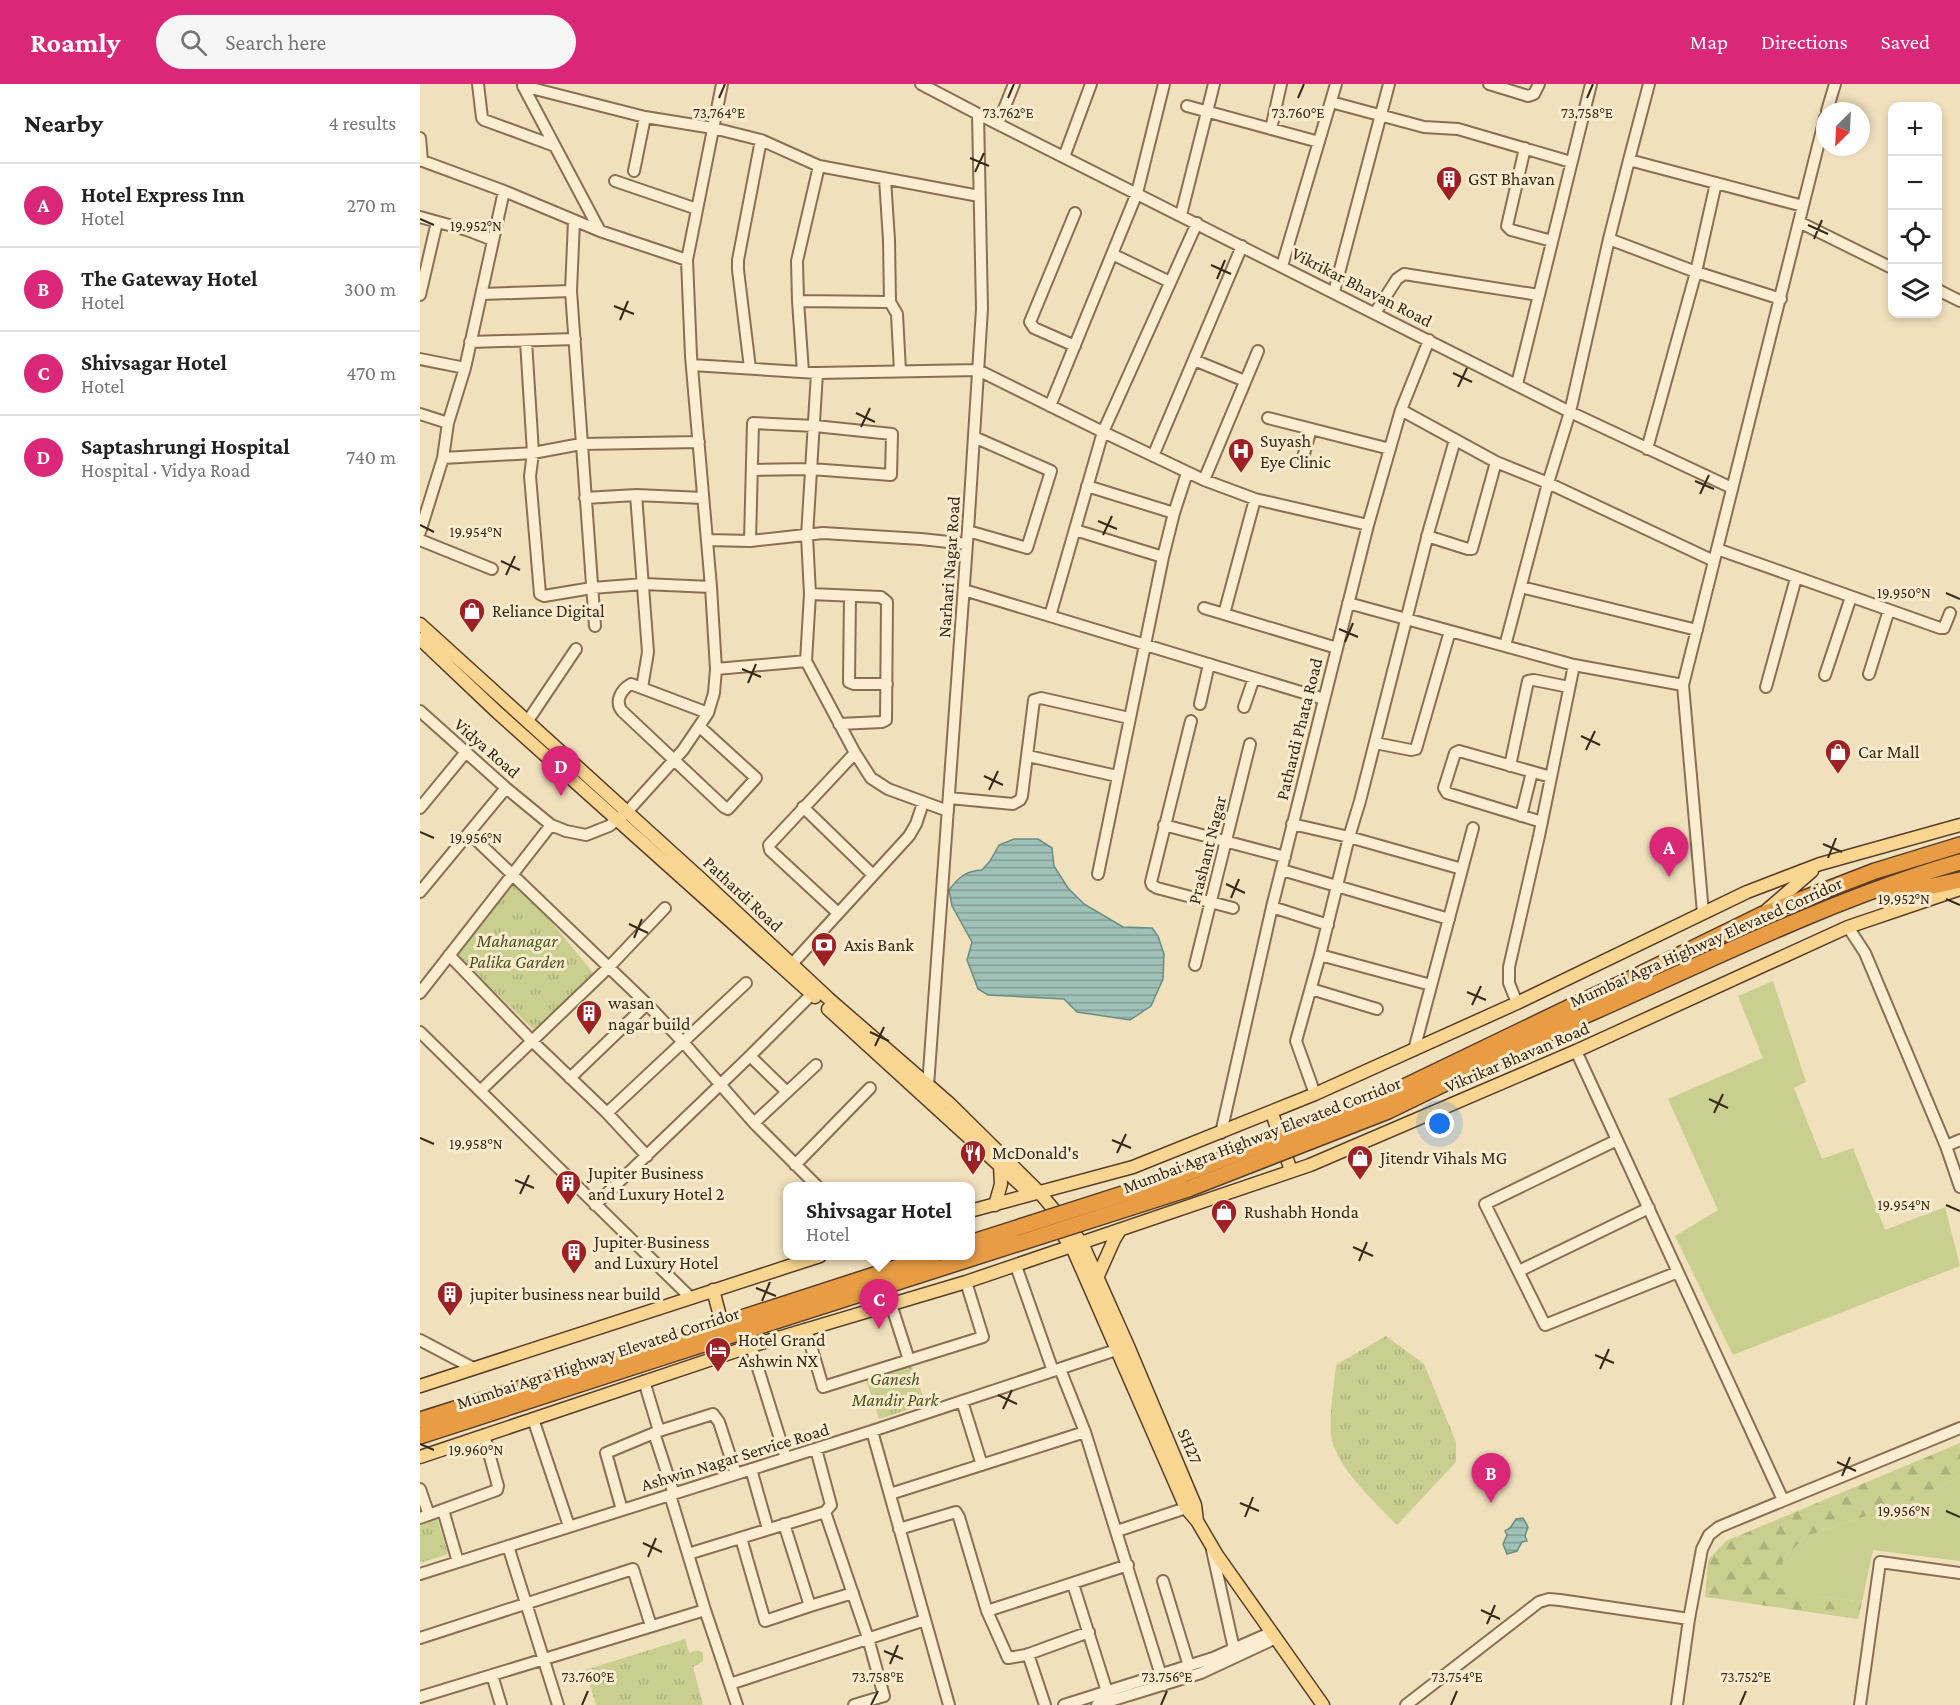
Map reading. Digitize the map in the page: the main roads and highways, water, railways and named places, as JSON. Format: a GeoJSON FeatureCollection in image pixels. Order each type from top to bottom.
{"type":"FeatureCollection","features":[{"type":"Feature","properties":{"kind":"highway","name":"Mumbai Agra Highway Elevated Corridor"},"geometry":{"type":"LineString","coordinates":[[975,1241],[1182,1174],[1381,1098],[1618,986],[1761,915],[1875,871],[1960,845]]}},
{"type":"Feature","properties":{"kind":"highway","name":"Mumbai Agra Highway Elevated Corridor"},"geometry":{"type":"LineString","coordinates":[[975,1258],[1188,1189],[1388,1111],[1584,1016],[1804,919],[1876,890],[1960,862]]}},
{"type":"Feature","properties":{"kind":"highway"},"geometry":{"type":"LineString","coordinates":[[1876,890],[1910,891],[1960,880]]}},
{"type":"Feature","properties":{"kind":"highway","name":"Mumbai Agra Highway Elevated Corridor"},"geometry":{"type":"LineString","coordinates":[[420,1420],[921,1260]]}},
{"type":"Feature","properties":{"kind":"highway","name":"Mumbai Agra Highway Elevated Corridor"},"geometry":{"type":"LineString","coordinates":[[420,1436],[967,1260]]}},
{"type":"Feature","properties":{"kind":"main road","name":"Pathardi Road"},"geometry":{"type":"LineString","coordinates":[[420,624],[527,722],[622,816],[792,964],[815,991]]}},
{"type":"Feature","properties":{"kind":"main road"},"geometry":{"type":"LineString","coordinates":[[420,639],[498,713],[622,816],[926,1091],[1000,1167],[1035,1193]]}},
{"type":"Feature","properties":{"kind":"main road"},"geometry":{"type":"LineString","coordinates":[[975,1210],[1133,1167],[1221,1133],[1272,1113],[1517,1004],[1747,892],[1820,864],[1960,825]]}},
{"type":"Feature","properties":{"kind":"main road"},"geometry":{"type":"LineString","coordinates":[[1761,915],[1820,864]]}},
{"type":"Feature","properties":{"kind":"main road","name":"Vikrikar Bhavan Road"},"geometry":{"type":"LineString","coordinates":[[420,1457],[750,1346],[1016,1266],[1291,1172],[1576,1051],[1848,927],[1960,889]]}},
{"type":"Feature","properties":{"kind":"main road","name":"SH27"},"geometry":{"type":"LineString","coordinates":[[926,1091],[950,1104],[1035,1193],[1077,1245],[1097,1278],[1123,1348],[1196,1505],[1197,1521],[1323,1705]]}},
{"type":"Feature","properties":{"kind":"main road"},"geometry":{"type":"LineString","coordinates":[[1272,1113],[1291,1172]]}},
{"type":"Feature","properties":{"kind":"main road"},"geometry":{"type":"LineString","coordinates":[[995,1205],[1001,1184],[1000,1167]]}},
{"type":"Feature","properties":{"kind":"main road"},"geometry":{"type":"LineString","coordinates":[[1097,1278],[1120,1230]]}},
{"type":"Feature","properties":{"kind":"main road"},"geometry":{"type":"LineString","coordinates":[[1077,1245],[1123,1348],[1186,1508],[1197,1521]]}},
{"type":"Feature","properties":{"kind":"main road"},"geometry":{"type":"LineString","coordinates":[[420,1386],[807,1260]]}},
{"type":"Feature","properties":{"kind":"main road"},"geometry":{"type":"LineString","coordinates":[[713,1290],[730,1353]]}},
{"type":"Feature","properties":{"kind":"water"},"geometry":{"type":"Polygon","coordinates":[[[1014,839],[1038,839],[1052,848],[1054,866],[1068,888],[1084,904],[1123,927],[1152,928],[1158,936],[1164,954],[1163,979],[1151,1006],[1130,1020],[1077,1012],[1064,999],[988,995],[978,989],[967,960],[972,942],[952,906],[949,890],[963,876],[982,870],[999,845],[1014,839]]]}},
{"type":"Feature","properties":{"kind":"water"},"geometry":{"type":"Polygon","coordinates":[[[1523,1518],[1528,1527],[1525,1536],[1527,1541],[1522,1542],[1517,1551],[1507,1554],[1503,1544],[1507,1535],[1505,1531],[1516,1519],[1523,1518]]]}},
{"type":"Feature","properties":{"kind":"place","name":"GST Bhavan"},"geometry":{"type":"Point","coordinates":[1449,202]}},
{"type":"Feature","properties":{"kind":"place","name":"Suyash Eye Clinic"},"geometry":{"type":"Point","coordinates":[1241,474]}},
{"type":"Feature","properties":{"kind":"place","name":"Reliance Digital"},"geometry":{"type":"Point","coordinates":[472,634]}},
{"type":"Feature","properties":{"kind":"place","name":"Car Mall"},"geometry":{"type":"Point","coordinates":[1838,775]}},
{"type":"Feature","properties":{"kind":"place","name":"Saptashrungi Hospital"},"geometry":{"type":"Point","coordinates":[561,796]}},
{"type":"Feature","properties":{"kind":"place","name":"Hotel Express Inn"},"geometry":{"type":"Point","coordinates":[1669,877]}},
{"type":"Feature","properties":{"kind":"place","name":"Axis Bank"},"geometry":{"type":"Point","coordinates":[824,968]}},
{"type":"Feature","properties":{"kind":"place","name":"wasan nagar build"},"geometry":{"type":"Point","coordinates":[589,1036]}},
{"type":"Feature","properties":{"kind":"place","name":"McDonald's"},"geometry":{"type":"Point","coordinates":[973,1176]}},
{"type":"Feature","properties":{"kind":"place","name":"Jitendr Vihals MG"},"geometry":{"type":"Point","coordinates":[1360,1181]}},
{"type":"Feature","properties":{"kind":"place","name":"Jupiter Business and Luxury Hotel 2"},"geometry":{"type":"Point","coordinates":[568,1206]}},
{"type":"Feature","properties":{"kind":"place","name":"Rushabh Honda"},"geometry":{"type":"Point","coordinates":[1224,1235]}},
{"type":"Feature","properties":{"kind":"place","name":"Jupiter Business and Luxury Hotel"},"geometry":{"type":"Point","coordinates":[574,1275]}},
{"type":"Feature","properties":{"kind":"place","name":"jupiter business near build"},"geometry":{"type":"Point","coordinates":[450,1317]}},
{"type":"Feature","properties":{"kind":"place","name":"Shivsagar Hotel"},"geometry":{"type":"Point","coordinates":[879,1329]}},
{"type":"Feature","properties":{"kind":"place","name":"Hotel Grand Ashwin NX"},"geometry":{"type":"Point","coordinates":[718,1373]}},
{"type":"Feature","properties":{"kind":"place","name":"The Gateway Hotel"},"geometry":{"type":"Point","coordinates":[1491,1503]}},
{"type":"Feature","properties":{"kind":"park label","name":"Mahanagar Palika Garden"},"geometry":{"type":"Point","coordinates":[517,951]}},
{"type":"Feature","properties":{"kind":"park label","name":"Ganesh Mandir Park"},"geometry":{"type":"Point","coordinates":[895,1389]}}]}
